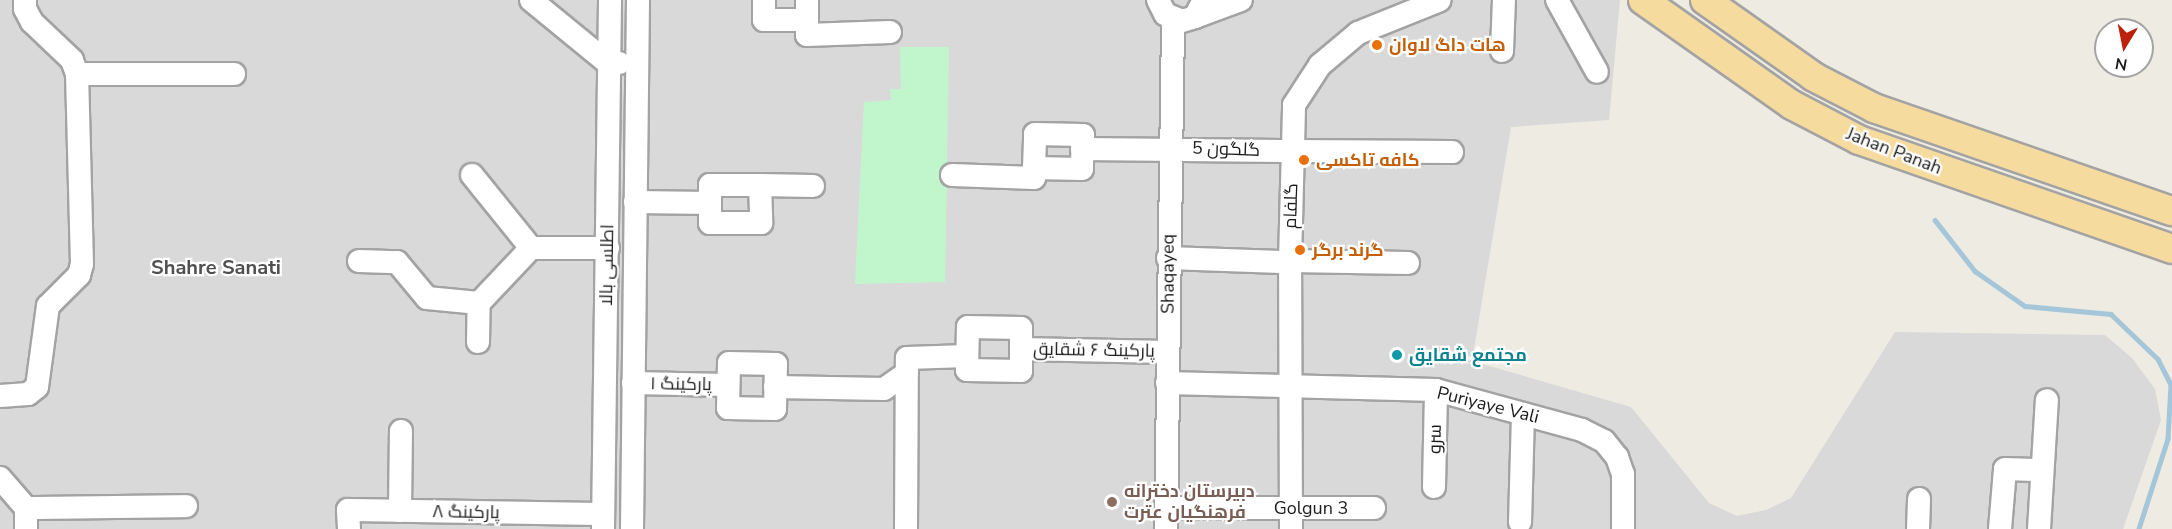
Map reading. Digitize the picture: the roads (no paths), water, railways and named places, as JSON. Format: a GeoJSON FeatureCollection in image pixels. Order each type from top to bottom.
{"type":"FeatureCollection","features":[{"type":"Feature","properties":{"kind":"main road","name":"Jahan Panah"},"geometry":{"type":"LineString","coordinates":[[1643,0],[1792,105],[1859,140],[2172,249]]}},
{"type":"Feature","properties":{"kind":"main road","name":"Jahan Panah"},"geometry":{"type":"LineString","coordinates":[[1705,0],[1814,77],[1874,108],[2172,211]]}},
{"type":"Feature","properties":{"kind":"street"},"geometry":{"type":"LineString","coordinates":[[0,396],[28,394],[37,387],[48,306],[81,270],[77,74],[72,60],[32,22],[25,9],[25,0]]}},
{"type":"Feature","properties":{"kind":"street"},"geometry":{"type":"LineString","coordinates":[[531,0],[608,63],[636,64]]}},
{"type":"Feature","properties":{"kind":"street","name":"اطلسی بالا"},"geometry":{"type":"LineString","coordinates":[[603,521],[610,0]]}},
{"type":"Feature","properties":{"kind":"street","name":"اطلسی بالا"},"geometry":{"type":"LineString","coordinates":[[632,529],[638,0]]}},
{"type":"Feature","properties":{"kind":"street"},"geometry":{"type":"LineString","coordinates":[[764,0],[764,20],[807,10],[807,35],[890,32]]}},
{"type":"Feature","properties":{"kind":"street"},"geometry":{"type":"LineString","coordinates":[[1158,0],[1162,11],[1173,20],[1200,9],[1241,0]]}},
{"type":"Feature","properties":{"kind":"street","name":"گلفام"},"geometry":{"type":"LineString","coordinates":[[1291,519],[1290,386],[1285,262],[1288,151],[1294,105],[1320,65],[1358,33],[1440,0]]}},
{"type":"Feature","properties":{"kind":"street"},"geometry":{"type":"LineString","coordinates":[[1502,51],[1504,0]]}},
{"type":"Feature","properties":{"kind":"street"},"geometry":{"type":"LineString","coordinates":[[1557,0],[1597,72]]}},
{"type":"Feature","properties":{"kind":"street","name":"Shaqayeq"},"geometry":{"type":"LineString","coordinates":[[1166,529],[1169,148],[1173,20]]}},
{"type":"Feature","properties":{"kind":"street"},"geometry":{"type":"LineString","coordinates":[[77,74],[234,74]]}},
{"type":"Feature","properties":{"kind":"street"},"geometry":{"type":"LineString","coordinates":[[952,175],[1034,178],[1035,134],[1083,135],[1082,169],[1035,168]]}},
{"type":"Feature","properties":{"kind":"street","name":"گلگون 5"},"geometry":{"type":"LineString","coordinates":[[1082,149],[1452,152]]}},
{"type":"Feature","properties":{"kind":"street"},"geometry":{"type":"LineString","coordinates":[[472,175],[531,248]]}},
{"type":"Feature","properties":{"kind":"street"},"geometry":{"type":"LineString","coordinates":[[760,185],[761,223],[710,223],[710,185],[760,185],[813,186]]}},
{"type":"Feature","properties":{"kind":"street"},"geometry":{"type":"LineString","coordinates":[[635,202],[710,203]]}},
{"type":"Feature","properties":{"kind":"street"},"geometry":{"type":"LineString","coordinates":[[478,342],[479,303],[531,248],[608,248]]}},
{"type":"Feature","properties":{"kind":"street"},"geometry":{"type":"LineString","coordinates":[[1168,258],[1408,263]]}},
{"type":"Feature","properties":{"kind":"street"},"geometry":{"type":"LineString","coordinates":[[359,261],[397,262],[427,298],[479,303]]}},
{"type":"Feature","properties":{"kind":"street"},"geometry":{"type":"LineString","coordinates":[[968,327],[1021,328],[1021,371],[967,370],[967,356],[968,327]]}},
{"type":"Feature","properties":{"kind":"street","name":"پارکینگ ۶ شقایق"},"geometry":{"type":"LineString","coordinates":[[1021,349],[1167,352]]}},
{"type":"Feature","properties":{"kind":"street"},"geometry":{"type":"LineString","coordinates":[[906,529],[907,358],[967,356]]}},
{"type":"Feature","properties":{"kind":"street"},"geometry":{"type":"LineString","coordinates":[[729,363],[776,364],[775,387],[775,409],[728,408],[729,363]]}},
{"type":"Feature","properties":{"kind":"street"},"geometry":{"type":"LineString","coordinates":[[775,387],[884,389],[907,374]]}},
{"type":"Feature","properties":{"kind":"street","name":"پارکینگ ۱"},"geometry":{"type":"LineString","coordinates":[[633,383],[728,385]]}},
{"type":"Feature","properties":{"kind":"street","name":"Puriyaye Vali"},"geometry":{"type":"LineString","coordinates":[[1167,383],[1436,390],[1582,430],[1604,441],[1617,457],[1623,474],[1623,529]]}},
{"type":"Feature","properties":{"kind":"street","name":"سرو"},"geometry":{"type":"LineString","coordinates":[[1434,487],[1436,390]]}},
{"type":"Feature","properties":{"kind":"street"},"geometry":{"type":"LineString","coordinates":[[2038,529],[2047,399]]}},
{"type":"Feature","properties":{"kind":"street"},"geometry":{"type":"LineString","coordinates":[[1520,522],[1523,414]]}},
{"type":"Feature","properties":{"kind":"street"},"geometry":{"type":"LineString","coordinates":[[400,511],[401,431]]}},
{"type":"Feature","properties":{"kind":"street"},"geometry":{"type":"LineString","coordinates":[[2000,529],[2004,469],[2042,470]]}},
{"type":"Feature","properties":{"kind":"street"},"geometry":{"type":"LineString","coordinates":[[0,478],[26,518],[186,506]]}},
{"type":"Feature","properties":{"kind":"street"},"geometry":{"type":"LineString","coordinates":[[1918,529],[1919,499]]}},
{"type":"Feature","properties":{"kind":"street","name":"Golgun 3"},"geometry":{"type":"LineString","coordinates":[[1176,508],[1291,519],[1374,508]]}},
{"type":"Feature","properties":{"kind":"street","name":"پارکینگ ۸"},"geometry":{"type":"LineString","coordinates":[[349,529],[348,510],[603,521]]}},
{"type":"Feature","properties":{"kind":"waterway"},"geometry":{"type":"LineString","coordinates":[[1935,220],[1975,271],[2025,306],[2111,314],[2158,359],[2171,384],[2168,439],[2139,529]]}},
{"type":"Feature","properties":{"kind":"place","name":"هات داگ لاوان"},"geometry":{"type":"Point","coordinates":[1377,45]}},
{"type":"Feature","properties":{"kind":"place","name":"کافه تاکسی"},"geometry":{"type":"Point","coordinates":[1304,160]}},
{"type":"Feature","properties":{"kind":"place","name":"گرند برگر"},"geometry":{"type":"Point","coordinates":[1300,250]}},
{"type":"Feature","properties":{"kind":"place","name":"مجتمع شقایق"},"geometry":{"type":"Point","coordinates":[1397,355]}},
{"type":"Feature","properties":{"kind":"place","name":"دبیرستان دخترانه فرهنگیان عترت"},"geometry":{"type":"Point","coordinates":[1112,502]}},
{"type":"Feature","properties":{"kind":"district","name":"Shahre Sanati"},"geometry":{"type":"Point","coordinates":[216,267]}}]}
